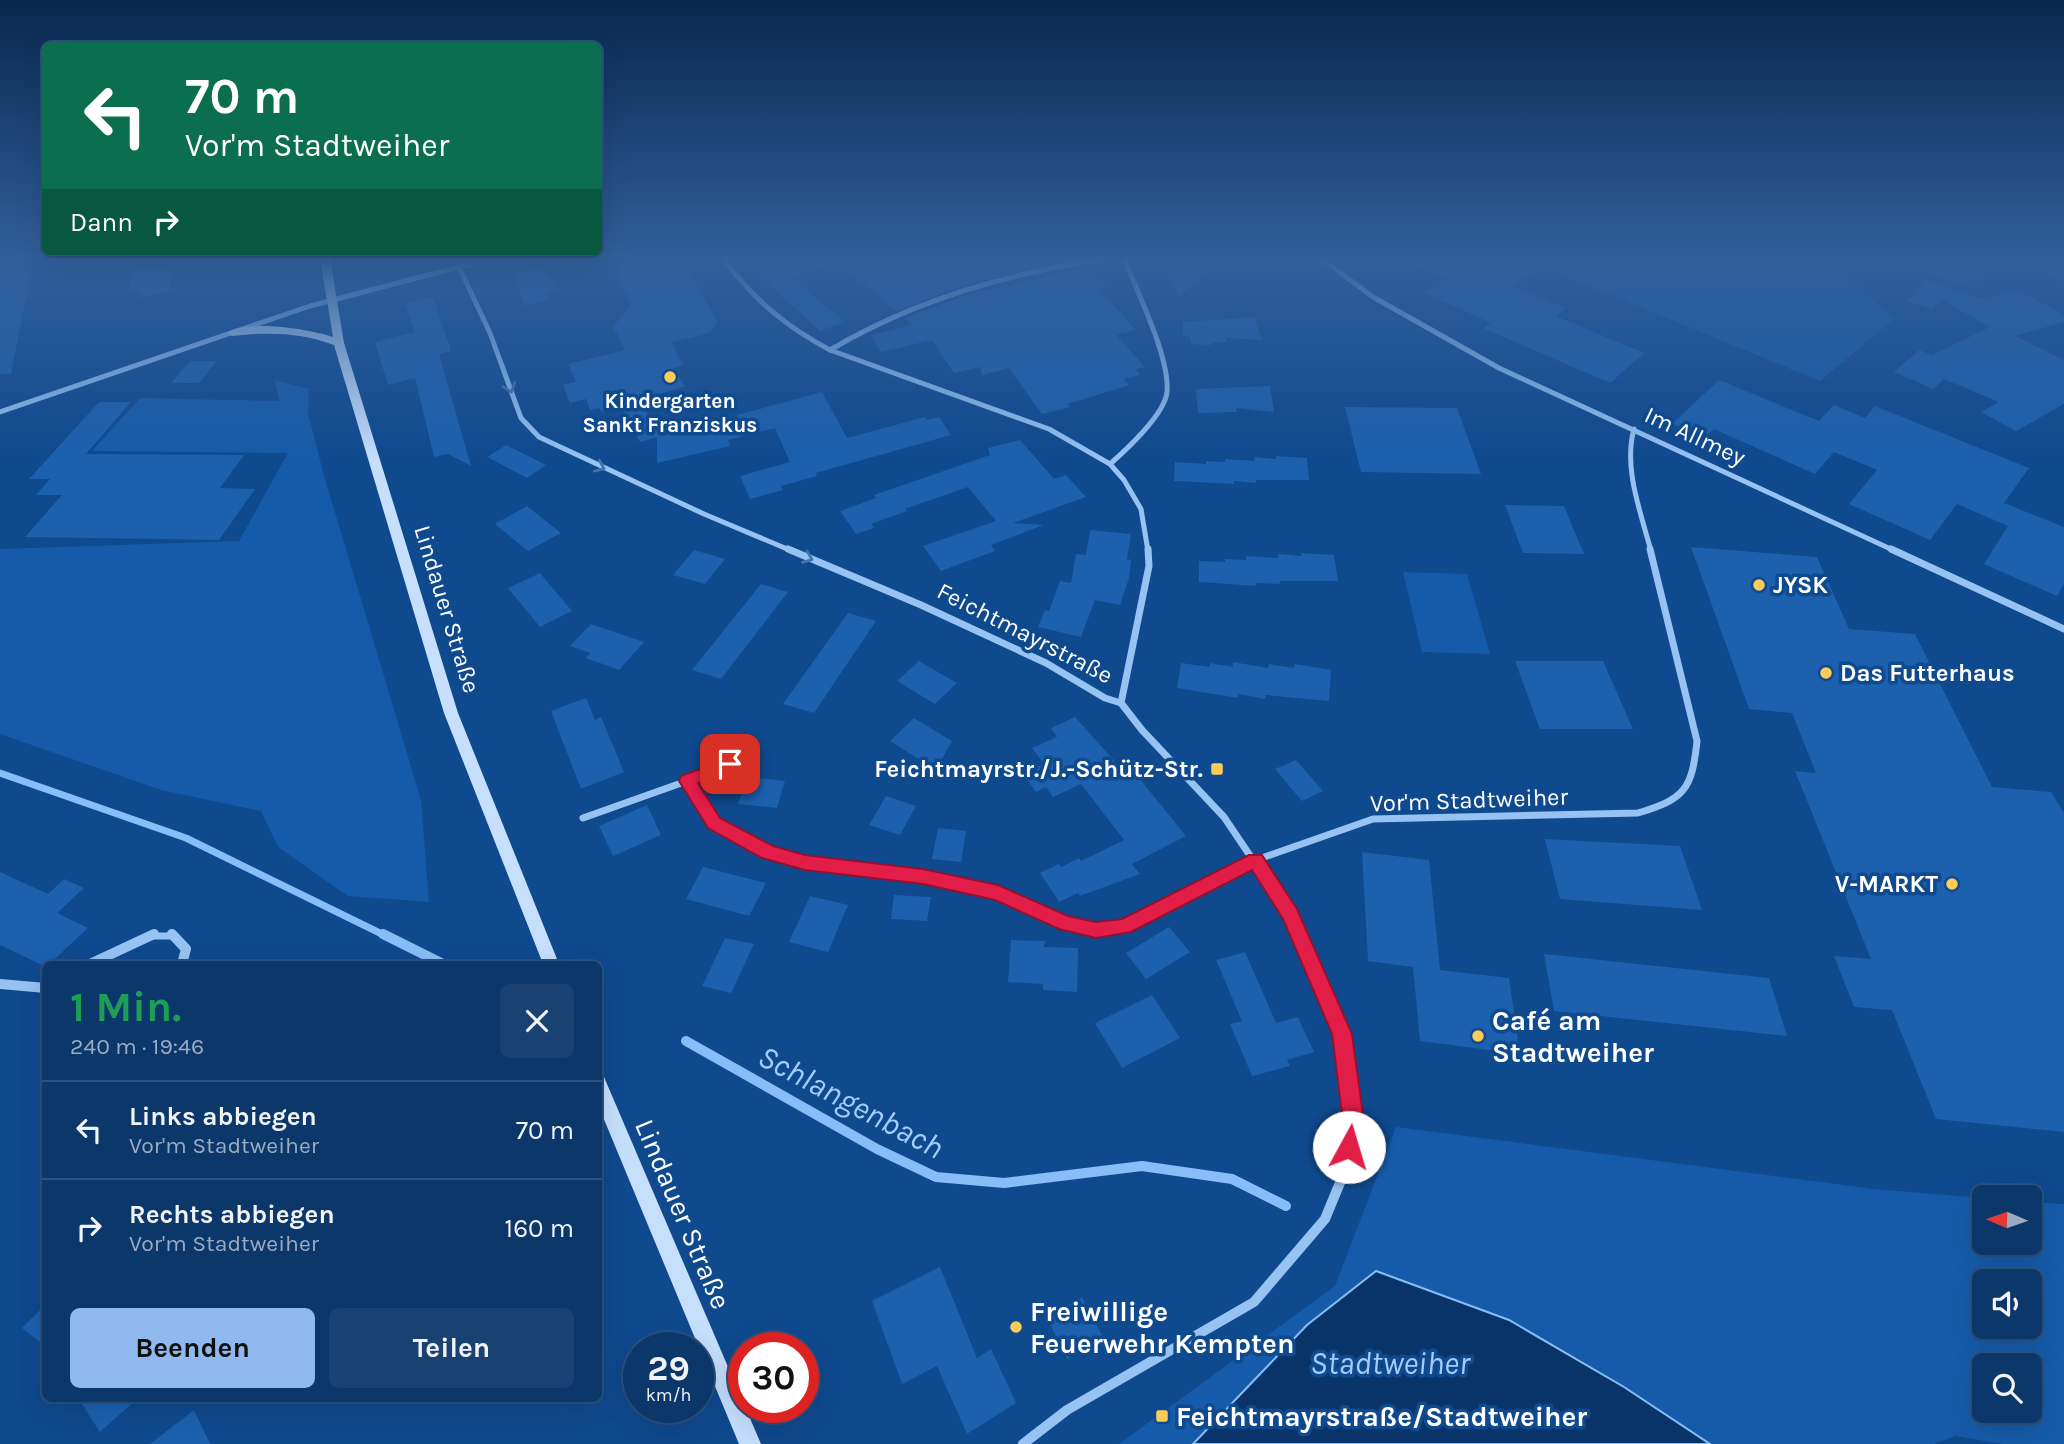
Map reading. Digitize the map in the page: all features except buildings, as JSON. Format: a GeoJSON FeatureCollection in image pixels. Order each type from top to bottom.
{"type":"FeatureCollection","features":[{"type":"Feature","properties":{"kind":"main road","name":"Lindauer Straße"},"geometry":{"type":"LineString","coordinates":[[336,325],[451,713],[550,961]]}},
{"type":"Feature","properties":{"kind":"main road"},"geometry":{"type":"LineString","coordinates":[[232,333],[274,328],[301,330],[340,343]]}},
{"type":"Feature","properties":{"kind":"main road","name":"Lindauer Straße"},"geometry":{"type":"LineString","coordinates":[[602,1092],[750,1444]]}},
{"type":"Feature","properties":{"kind":"street"},"geometry":{"type":"LineString","coordinates":[[0,412],[256,325]]}},
{"type":"Feature","properties":{"kind":"street","name":"Feichtmayrstraße"},"geometry":{"type":"LineString","coordinates":[[486,325],[521,418],[539,437],[693,509],[921,605],[1046,663],[1105,698],[1121,703],[1135,722],[1224,817],[1290,915],[1342,1034],[1353,1122],[1344,1173],[1325,1219],[1254,1302],[1067,1410],[1023,1444]]}},
{"type":"Feature","properties":{"kind":"street"},"geometry":{"type":"LineString","coordinates":[[784,325],[831,350],[1048,429],[1110,464],[1141,509],[1149,553],[1132,659],[1121,703]]}},
{"type":"Feature","properties":{"kind":"street"},"geometry":{"type":"LineString","coordinates":[[831,350],[873,325]]}},
{"type":"Feature","properties":{"kind":"street"},"geometry":{"type":"LineString","coordinates":[[1110,464],[1132,444],[1163,404],[1167,392],[1160,349],[1151,325]]}},
{"type":"Feature","properties":{"kind":"street","name":"Im Allmey"},"geometry":{"type":"LineString","coordinates":[[1420,325],[1634,429],[2064,629]]}},
{"type":"Feature","properties":{"kind":"street","name":"Vor'm Stadtweiher"},"geometry":{"type":"LineString","coordinates":[[687,781],[714,823],[768,852],[805,863],[923,876],[998,893],[1066,924],[1096,930],[1124,927],[1255,860],[1373,819],[1638,813],[1675,803],[1693,778],[1697,741],[1633,479],[1629,446],[1634,429]]}},
{"type":"Feature","properties":{"kind":"street"},"geometry":{"type":"LineString","coordinates":[[583,818],[730,764]]}},
{"type":"Feature","properties":{"kind":"street"},"geometry":{"type":"LineString","coordinates":[[96,961],[155,934],[172,934],[186,949],[186,961]]}},
{"type":"Feature","properties":{"kind":"street"},"geometry":{"type":"LineString","coordinates":[[0,984],[42,988]]}},
{"type":"Feature","properties":{"kind":"shaded area"},"geometry":{"type":"Polygon","coordinates":[[[1685,325],[1886,325],[1820,381],[1685,325]]]}},
{"type":"Feature","properties":{"kind":"shaded area"},"geometry":{"type":"Polygon","coordinates":[[[275,380],[309,389],[308,413],[323,472],[421,800],[429,902],[348,896],[278,847],[261,811],[161,790],[0,734],[0,549],[239,541],[288,453],[92,451],[140,398],[279,401],[275,380]]]}},
{"type":"Feature","properties":{"kind":"shaded area"},"geometry":{"type":"Polygon","coordinates":[[[1403,572],[1467,574],[1490,654],[1422,652],[1403,572]]]}},
{"type":"Feature","properties":{"kind":"shaded area"},"geometry":{"type":"Polygon","coordinates":[[[1396,1127],[1874,1189],[1972,1197],[1972,1255],[2042,1255],[2042,1203],[2064,1204],[2064,1444],[2002,1444],[1955,1436],[1934,1444],[1710,1444],[1624,1387],[1376,1271],[1307,1325],[1193,1444],[1119,1444],[1335,1286],[1396,1127]]]}},
{"type":"Feature","properties":{"kind":"water","name":"Stadtweiher"},"geometry":{"type":"Polygon","coordinates":[[[1376,1271],[1509,1320],[1624,1387],[1710,1444],[1193,1444],[1307,1325],[1376,1271]]]}},
{"type":"Feature","properties":{"kind":"waterway"},"geometry":{"type":"LineString","coordinates":[[0,773],[186,838],[386,936]]}},
{"type":"Feature","properties":{"kind":"waterway"},"geometry":{"type":"LineString","coordinates":[[383,934],[437,961]]}},
{"type":"Feature","properties":{"kind":"waterway","name":"Schlangenbach"},"geometry":{"type":"LineString","coordinates":[[686,1041],[877,1149],[936,1177],[1004,1183],[1142,1166],[1232,1179],[1286,1206]]}},
{"type":"Feature","properties":{"kind":"place","name":"Kindergarten Sankt Franziskus"},"geometry":{"type":"Point","coordinates":[670,377]}},
{"type":"Feature","properties":{"kind":"place","name":"JYSK"},"geometry":{"type":"Point","coordinates":[1759,585]}},
{"type":"Feature","properties":{"kind":"place","name":"Das Futterhaus"},"geometry":{"type":"Point","coordinates":[1826,673]}},
{"type":"Feature","properties":{"kind":"place","name":"Feichtmayrstr./J.-Schütz-Str."},"geometry":{"type":"Point","coordinates":[1217,769]}},
{"type":"Feature","properties":{"kind":"place","name":"V-MARKT"},"geometry":{"type":"Point","coordinates":[1952,884]}},
{"type":"Feature","properties":{"kind":"place","name":"Café am Stadtweiher"},"geometry":{"type":"Point","coordinates":[1478,1036]}},
{"type":"Feature","properties":{"kind":"place","name":"Freiwillige Feuerwehr Kempten"},"geometry":{"type":"Point","coordinates":[1016,1327]}},
{"type":"Feature","properties":{"kind":"place","name":"Feichtmayrstraße/Stadtweiher"},"geometry":{"type":"Point","coordinates":[1162,1416]}},
{"type":"Feature","properties":{"kind":"route"},"geometry":{"type":"LineString","coordinates":[[730,764],[687,781],[714,823],[768,852],[805,863],[923,876],[998,893],[1066,924],[1096,930],[1124,927],[1152,915],[1218,877],[1255,860],[1290,915],[1342,1034],[1353,1122],[1349,1147]]}}]}
